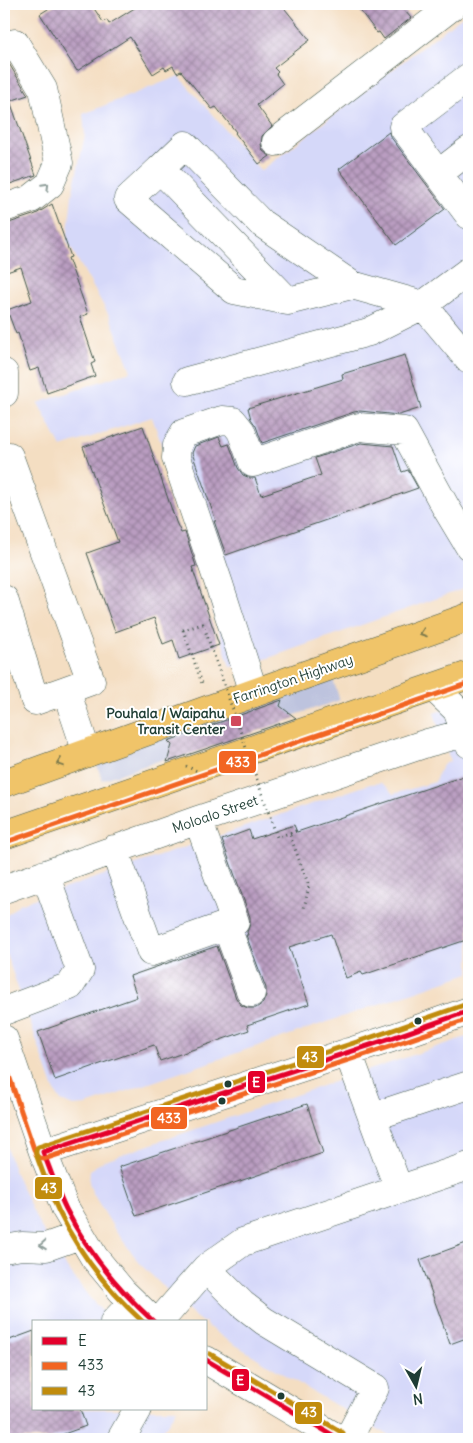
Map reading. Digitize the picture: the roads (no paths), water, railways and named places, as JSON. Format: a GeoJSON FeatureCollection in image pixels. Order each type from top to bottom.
{"type":"FeatureCollection","features":[{"type":"Feature","properties":{"kind":"main road","name":"Farrington Highway"},"geometry":{"type":"LineString","coordinates":[[4,783],[469,617]]}},
{"type":"Feature","properties":{"kind":"main road"},"geometry":{"type":"LineString","coordinates":[[4,835],[469,675]]}},
{"type":"Feature","properties":{"kind":"street"},"geometry":{"type":"LineString","coordinates":[[276,142],[455,4]]}},
{"type":"Feature","properties":{"kind":"street"},"geometry":{"type":"LineString","coordinates":[[4,47],[15,44],[42,89],[60,163],[50,184],[31,199],[4,208]]}},
{"type":"Feature","properties":{"kind":"street"},"geometry":{"type":"LineString","coordinates":[[469,77],[403,127],[469,215]]}},
{"type":"Feature","properties":{"kind":"street"},"geometry":{"type":"LineString","coordinates":[[352,285],[288,301],[234,290],[128,199],[185,145],[261,224],[352,285],[423,305],[469,360]]}},
{"type":"Feature","properties":{"kind":"street"},"geometry":{"type":"LineString","coordinates":[[438,174],[469,150]]}},
{"type":"Feature","properties":{"kind":"street"},"geometry":{"type":"LineString","coordinates":[[160,169],[288,301]]}},
{"type":"Feature","properties":{"kind":"street"},"geometry":{"type":"LineString","coordinates":[[187,381],[369,332],[423,305],[469,271]]}},
{"type":"Feature","properties":{"kind":"street"},"geometry":{"type":"LineString","coordinates":[[4,373],[4,393]]}},
{"type":"Feature","properties":{"kind":"street"},"geometry":{"type":"LineString","coordinates":[[254,693],[176,458],[177,445],[184,434],[222,420],[233,422],[242,431],[252,463],[359,427],[404,431],[469,546]]}},
{"type":"Feature","properties":{"kind":"street"},"geometry":{"type":"LineString","coordinates":[[4,458],[9,456],[91,681],[35,701],[4,599]]}},
{"type":"Feature","properties":{"kind":"street"},"geometry":{"type":"LineString","coordinates":[[434,688],[464,729]]}},
{"type":"Feature","properties":{"kind":"street"},"geometry":{"type":"LineString","coordinates":[[66,690],[87,753]]}},
{"type":"Feature","properties":{"kind":"street","name":"Moloalo Street"},"geometry":{"type":"LineString","coordinates":[[4,889],[198,820],[427,744],[464,729]]}},
{"type":"Feature","properties":{"kind":"street"},"geometry":{"type":"LineString","coordinates":[[114,849],[151,952],[235,922],[198,820]]}},
{"type":"Feature","properties":{"kind":"street"},"geometry":{"type":"LineString","coordinates":[[4,1011],[70,986],[80,970],[45,874]]}},
{"type":"Feature","properties":{"kind":"street"},"geometry":{"type":"LineString","coordinates":[[226,925],[250,993]]}},
{"type":"Feature","properties":{"kind":"street"},"geometry":{"type":"LineString","coordinates":[[43,1152],[469,1011]]}},
{"type":"Feature","properties":{"kind":"street"},"geometry":{"type":"LineString","coordinates":[[4,1039],[14,1104],[43,1152],[65,1208],[94,1257],[133,1302],[152,1320]]}},
{"type":"Feature","properties":{"kind":"street"},"geometry":{"type":"LineString","coordinates":[[348,1052],[399,1190]]}},
{"type":"Feature","properties":{"kind":"street"},"geometry":{"type":"LineString","coordinates":[[372,1117],[469,1085]]}},
{"type":"Feature","properties":{"kind":"street"},"geometry":{"type":"LineString","coordinates":[[162,1320],[206,1268],[243,1242],[469,1166]]}},
{"type":"Feature","properties":{"kind":"street"},"geometry":{"type":"LineString","coordinates":[[4,1248],[46,1246],[80,1235]]}},
{"type":"Feature","properties":{"kind":"street"},"geometry":{"type":"LineString","coordinates":[[206,1268],[242,1304],[264,1321],[375,1388],[348,1439]]}},
{"type":"Feature","properties":{"kind":"street"},"geometry":{"type":"LineString","coordinates":[[116,1320],[133,1302]]}},
{"type":"Feature","properties":{"kind":"street"},"geometry":{"type":"LineString","coordinates":[[208,1361],[339,1439]]}},
{"type":"Feature","properties":{"kind":"street"},"geometry":{"type":"LineString","coordinates":[[121,1439],[137,1410]]}},
{"type":"Feature","properties":{"kind":"place","name":"Pouhala / Waipahu Transit Center"},"geometry":{"type":"Point","coordinates":[236,721]}}]}
